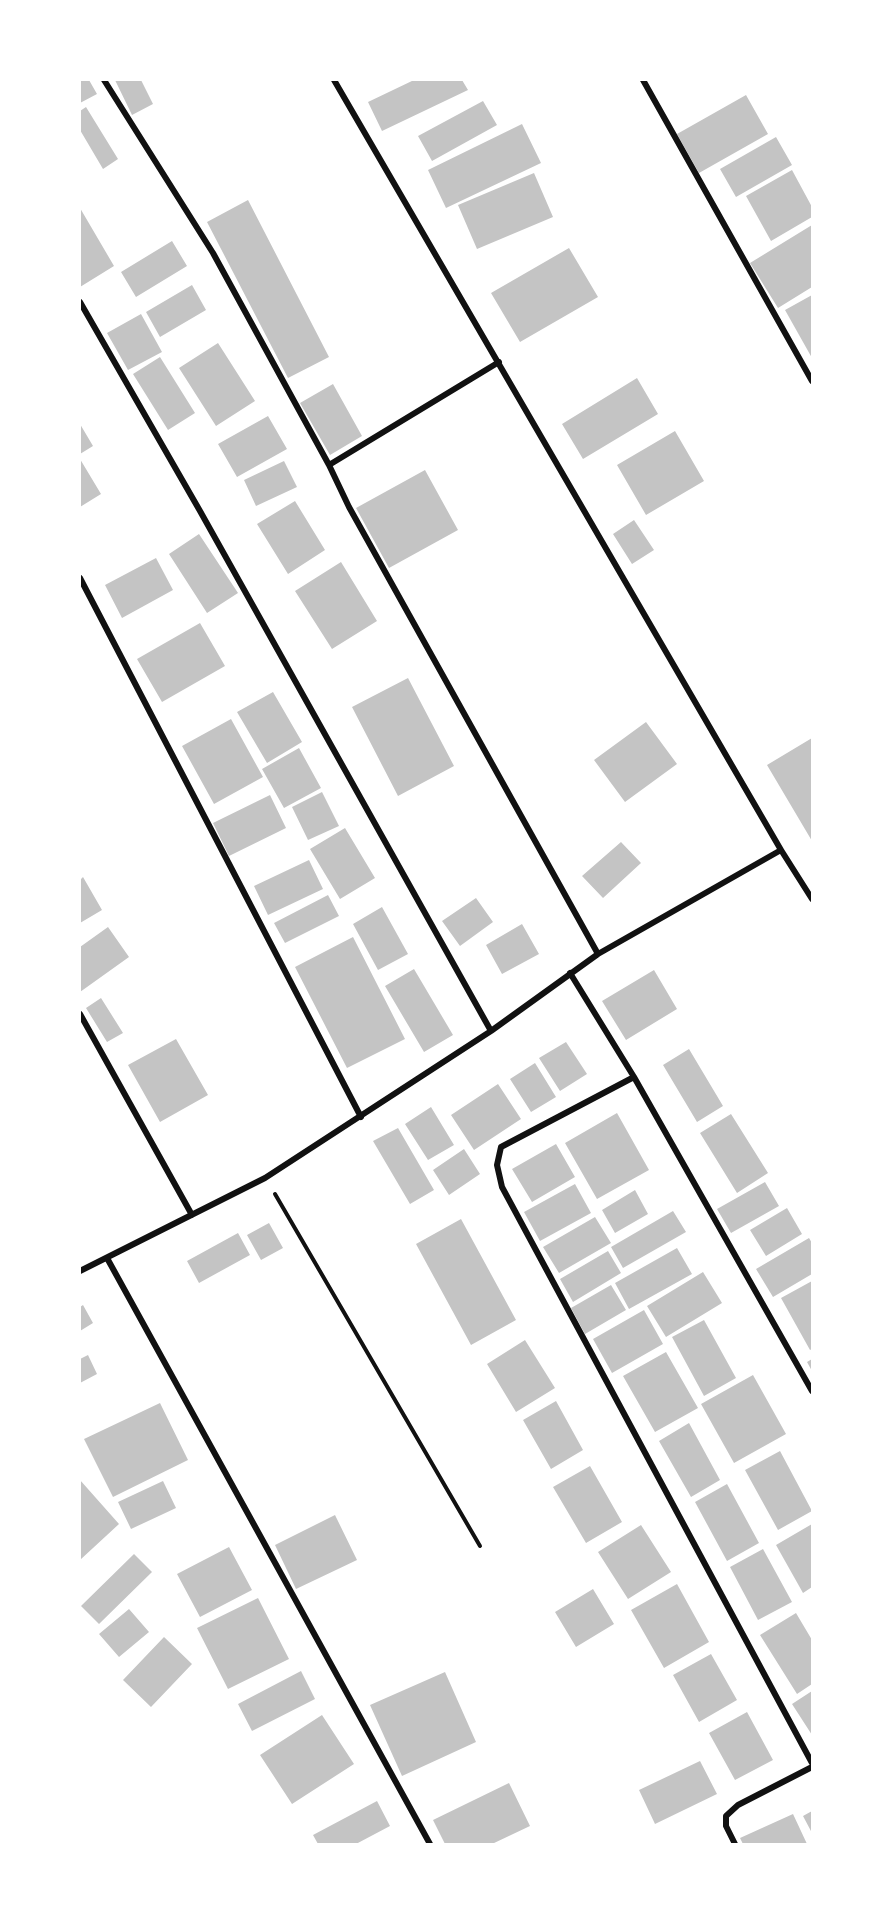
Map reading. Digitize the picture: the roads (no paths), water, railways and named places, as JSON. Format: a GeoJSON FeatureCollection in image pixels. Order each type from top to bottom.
{"type":"FeatureCollection","features":[{"type":"Feature","properties":{"kind":"street"},"geometry":{"type":"LineString","coordinates":[[104,80],[213,252],[349,507],[598,954]]}},
{"type":"Feature","properties":{"kind":"street"},"geometry":{"type":"LineString","coordinates":[[334,80],[781,850],[813,899]]}},
{"type":"Feature","properties":{"kind":"street"},"geometry":{"type":"LineString","coordinates":[[643,80],[813,381]]}},
{"type":"Feature","properties":{"kind":"street"},"geometry":{"type":"LineString","coordinates":[[80,302],[212,531],[490,1031]]}},
{"type":"Feature","properties":{"kind":"street"},"geometry":{"type":"LineString","coordinates":[[328,465],[499,362]]}},
{"type":"Feature","properties":{"kind":"street"},"geometry":{"type":"LineString","coordinates":[[80,578],[361,1117]]}},
{"type":"Feature","properties":{"kind":"street"},"geometry":{"type":"LineString","coordinates":[[80,1271],[265,1178],[490,1031],[598,954],[781,850]]}},
{"type":"Feature","properties":{"kind":"street"},"geometry":{"type":"LineString","coordinates":[[570,973],[634,1077],[813,1391]]}},
{"type":"Feature","properties":{"kind":"street"},"geometry":{"type":"LineString","coordinates":[[80,1014],[192,1215]]}},
{"type":"Feature","properties":{"kind":"street"},"geometry":{"type":"LineString","coordinates":[[634,1077],[501,1147],[497,1165],[502,1186],[813,1765],[738,1805],[726,1816],[726,1826],[735,1845]]}},
{"type":"Feature","properties":{"kind":"street"},"geometry":{"type":"LineString","coordinates":[[107,1258],[430,1845]]}}]}
